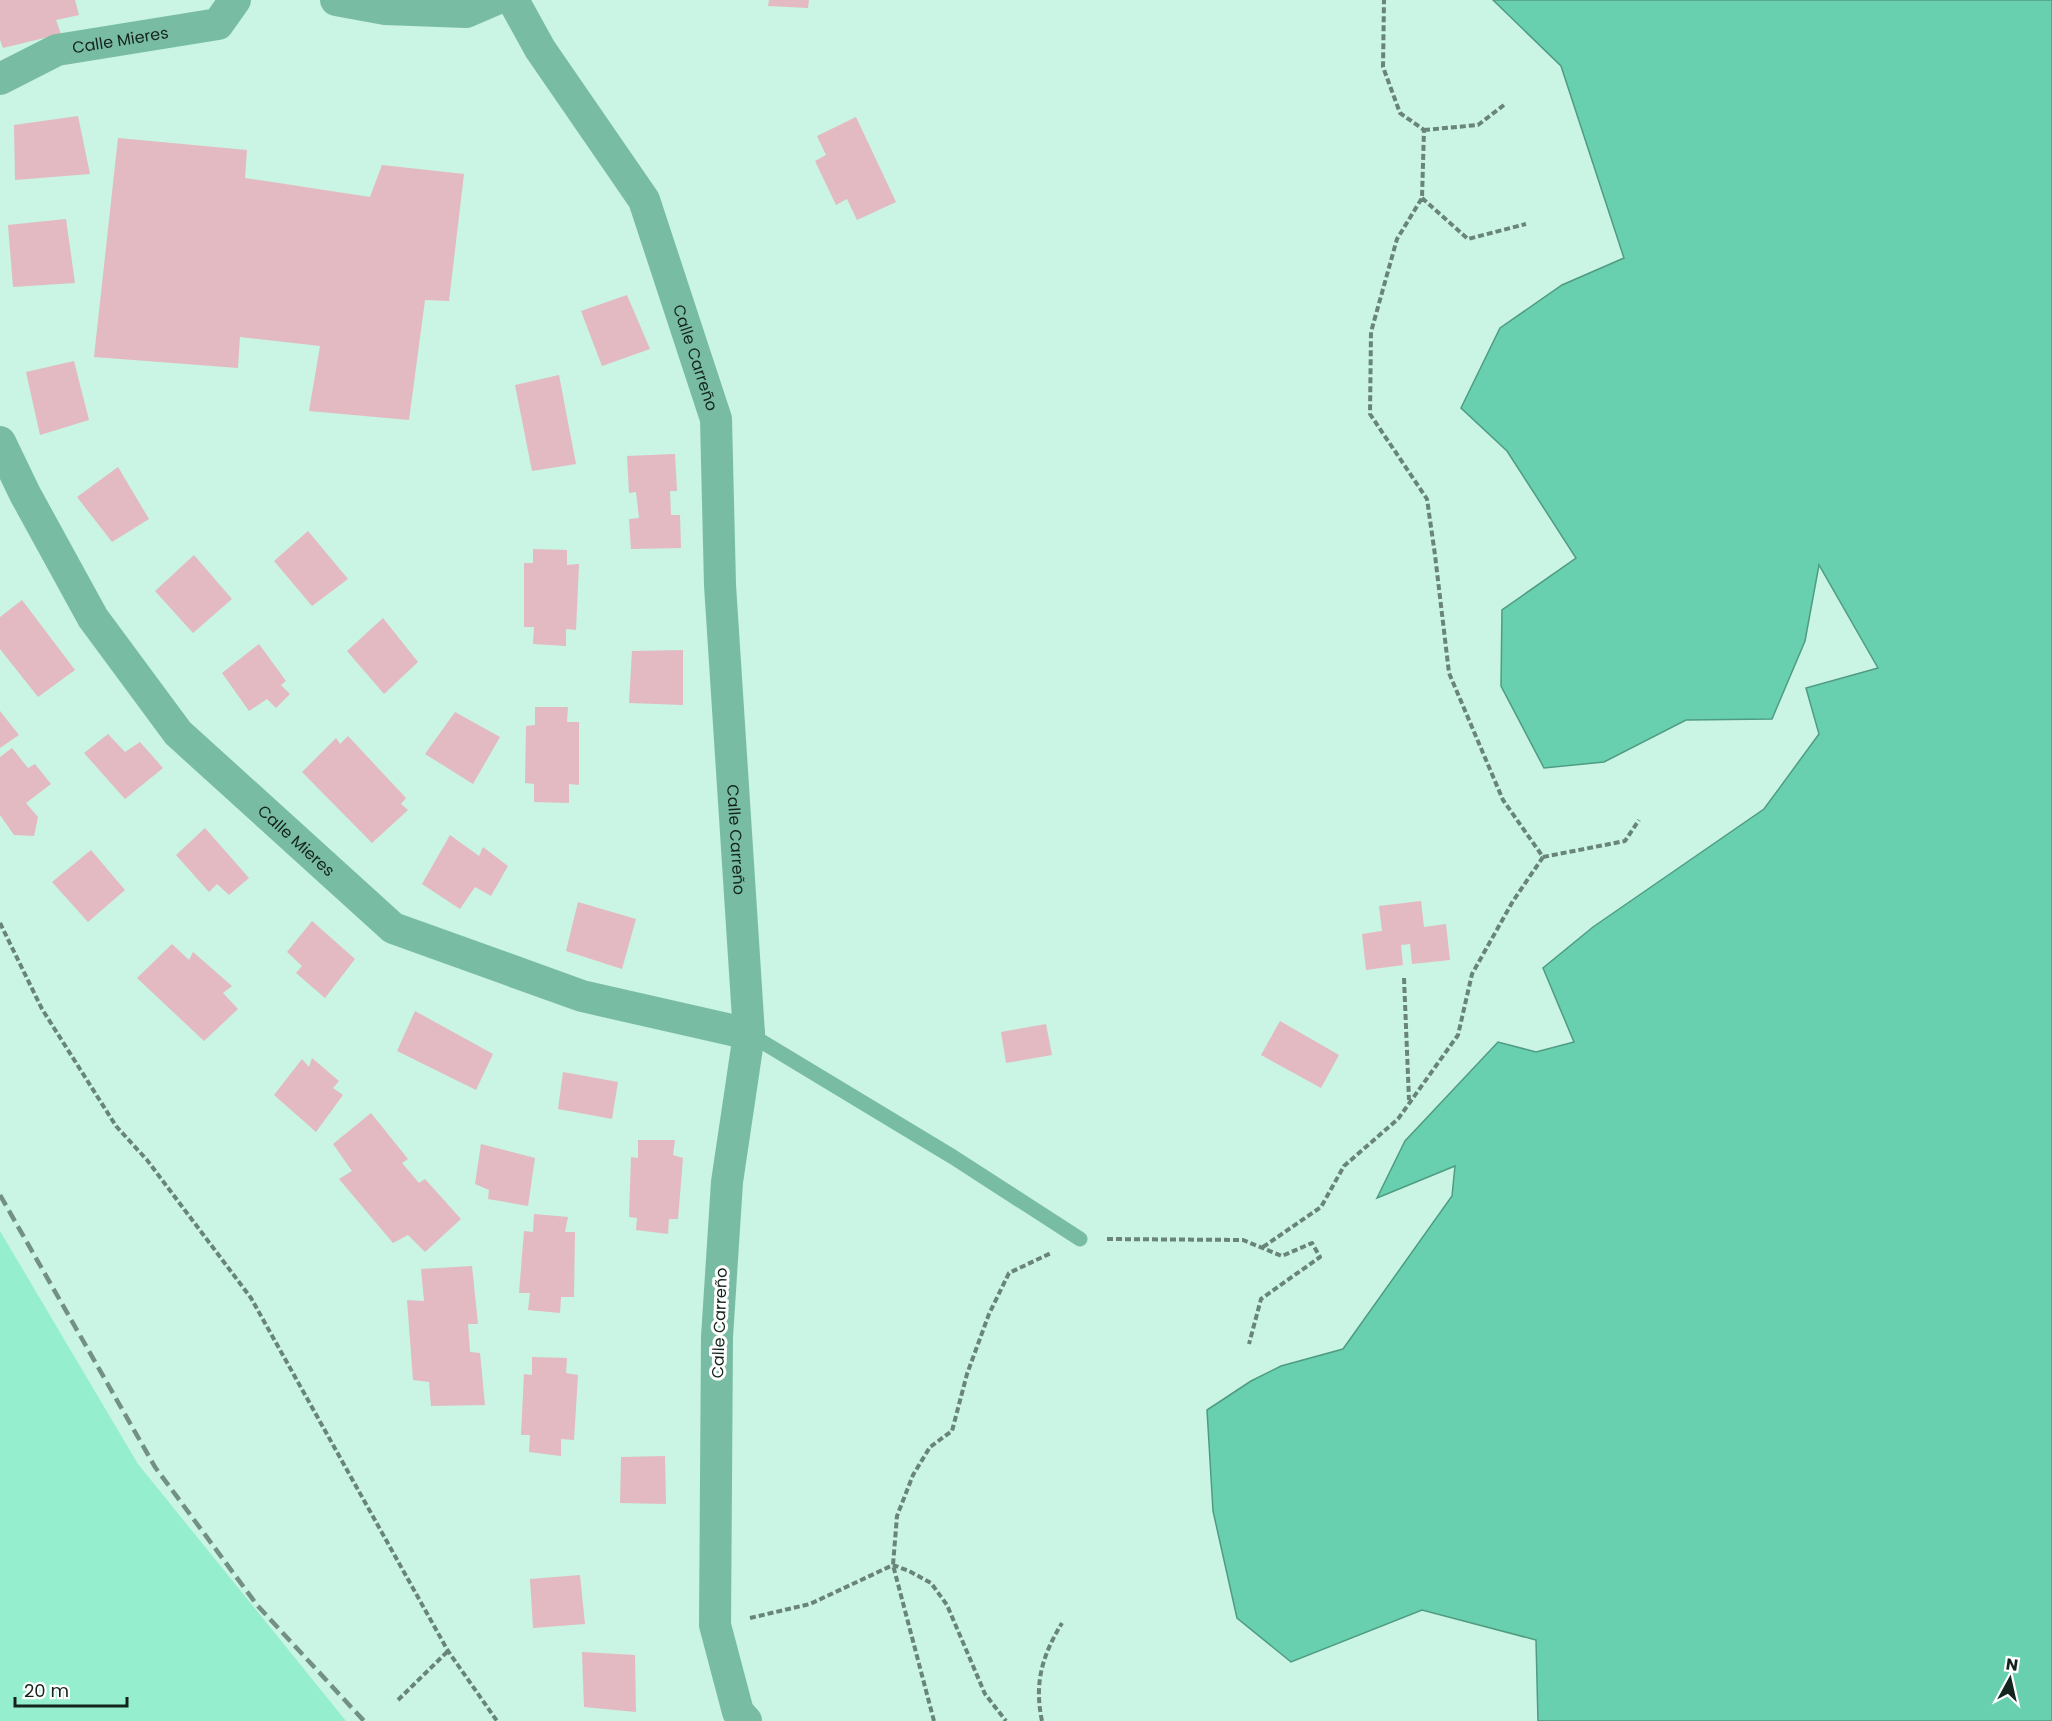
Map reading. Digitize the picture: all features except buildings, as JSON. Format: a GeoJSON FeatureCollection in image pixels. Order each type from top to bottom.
{"type":"FeatureCollection","features":[{"type":"Feature","properties":{"kind":"street","name":"Calle Mieres"},"geometry":{"type":"LineString","coordinates":[[0,79],[57,50],[218,24],[235,0]]}},
{"type":"Feature","properties":{"kind":"street"},"geometry":{"type":"LineString","coordinates":[[336,0],[385,9],[466,12],[494,0]]}},
{"type":"Feature","properties":{"kind":"street","name":"Calle Carreño"},"geometry":{"type":"LineString","coordinates":[[513,0],[540,49],[644,200],[716,419],[720,585],[748,1034],[727,1182],[717,1337],[715,1625],[738,1712],[746,1721]]}},
{"type":"Feature","properties":{"kind":"street","name":"Calle Mieres"},"geometry":{"type":"LineString","coordinates":[[0,441],[25,494],[93,618],[178,733],[393,928],[582,996],[748,1034]]}},
{"type":"Feature","properties":{"kind":"lane"},"geometry":{"type":"LineString","coordinates":[[748,1034],[953,1157],[1080,1239]]}},
{"type":"Feature","properties":{"kind":"path"},"geometry":{"type":"LineString","coordinates":[[1384,0],[1383,67],[1400,113],[1424,130],[1478,125],[1504,105]]}},
{"type":"Feature","properties":{"kind":"path"},"geometry":{"type":"LineString","coordinates":[[1424,130],[1422,198],[1397,239],[1371,332],[1370,414],[1427,499],[1449,673],[1503,800],[1543,857]]}},
{"type":"Feature","properties":{"kind":"path"},"geometry":{"type":"LineString","coordinates":[[1422,198],[1468,239],[1526,224]]}},
{"type":"Feature","properties":{"kind":"path"},"geometry":{"type":"LineString","coordinates":[[1263,1247],[1321,1207],[1344,1166],[1398,1119],[1458,1035],[1472,974],[1513,901],[1543,857],[1625,841],[1639,820]]}},
{"type":"Feature","properties":{"kind":"path"},"geometry":{"type":"LineString","coordinates":[[0,923],[42,1009],[116,1126],[147,1160],[251,1298],[448,1651],[496,1721]]}},
{"type":"Feature","properties":{"kind":"path"},"geometry":{"type":"LineString","coordinates":[[1404,978],[1410,1102]]}},
{"type":"Feature","properties":{"kind":"path"},"geometry":{"type":"LineString","coordinates":[[934,1721],[893,1565],[897,1516],[913,1475],[930,1447],[952,1431],[971,1364],[989,1314],[1009,1273],[1080,1239],[1243,1240],[1282,1256],[1312,1243],[1320,1257],[1261,1299],[1249,1344]]}},
{"type":"Feature","properties":{"kind":"path"},"geometry":{"type":"LineString","coordinates":[[715,1625],[810,1604],[893,1565],[931,1583],[947,1605],[985,1694],[1006,1721]]}},
{"type":"Feature","properties":{"kind":"path"},"geometry":{"type":"LineString","coordinates":[[1042,1721],[1038,1701],[1039,1675],[1050,1643],[1062,1623]]}},
{"type":"Feature","properties":{"kind":"path"},"geometry":{"type":"LineString","coordinates":[[398,1700],[448,1651]]}},
{"type":"Feature","properties":{"kind":"shaded area"},"geometry":{"type":"Polygon","coordinates":[[[1493,0],[2052,0],[2052,1721],[1538,1721],[1536,1640],[1422,1610],[1291,1662],[1237,1618],[1213,1511],[1207,1410],[1251,1381],[1281,1366],[1343,1349],[1452,1196],[1455,1166],[1377,1198],[1405,1141],[1498,1042],[1536,1052],[1574,1042],[1543,968],[1593,927],[1764,809],[1819,734],[1806,688],[1878,668],[1819,565],[1805,641],[1772,719],[1686,720],[1604,762],[1544,768],[1501,686],[1502,610],[1576,558],[1507,451],[1461,408],[1500,328],[1562,285],[1624,258],[1561,66],[1493,0]]]}},
{"type":"Feature","properties":{"kind":"shaded area"},"geometry":{"type":"Polygon","coordinates":[[[0,1231],[138,1464],[346,1721],[0,1721],[0,1231]]]}},
{"type":"Feature","properties":{"kind":"railway"},"geometry":{"type":"LineString","coordinates":[[0,1195],[155,1467],[257,1605],[364,1721]]}}]}
